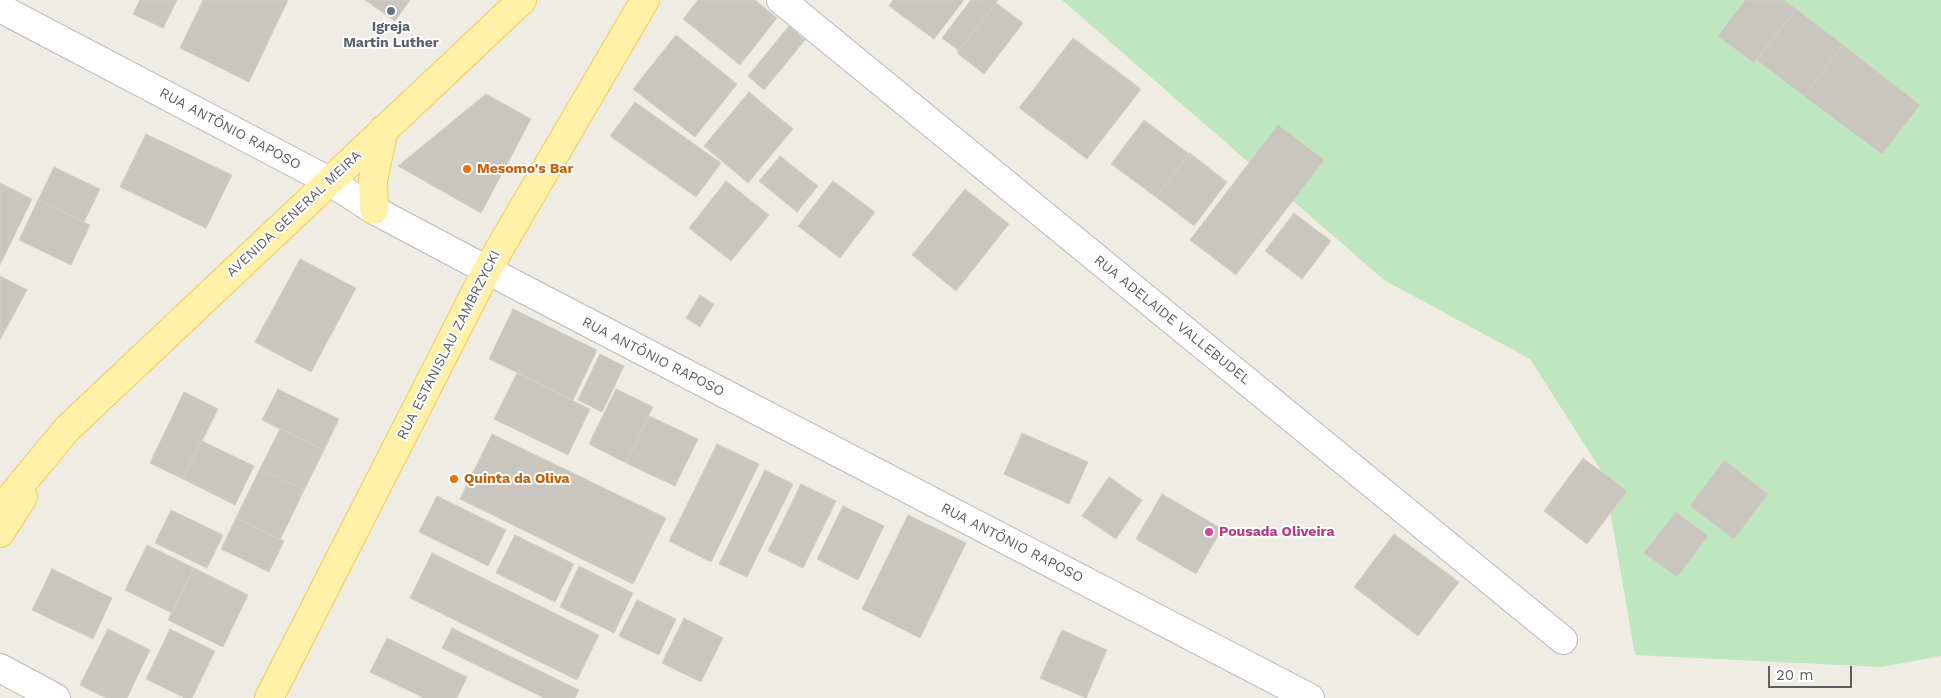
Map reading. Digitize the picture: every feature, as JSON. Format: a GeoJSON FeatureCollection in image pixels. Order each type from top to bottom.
{"type":"FeatureCollection","features":[{"type":"Feature","properties":{"kind":"main road","name":"AVENIDA GENERAL MEIRA"},"geometry":{"type":"LineString","coordinates":[[0,510],[67,429],[522,0]]}},
{"type":"Feature","properties":{"kind":"main road","name":"RUA ESTANISLAU ZAMBRZYCKI"},"geometry":{"type":"LineString","coordinates":[[269,698],[487,270],[645,0]]}},
{"type":"Feature","properties":{"kind":"main road"},"geometry":{"type":"LineString","coordinates":[[374,210],[373,180],[384,129]]}},
{"type":"Feature","properties":{"kind":"main road","name":"AVENIDA GENERAL MEIRA"},"geometry":{"type":"LineString","coordinates":[[0,533],[67,429]]}},
{"type":"Feature","properties":{"kind":"street","name":"RUA ADELAIDE VALLEBUDEL"},"geometry":{"type":"LineString","coordinates":[[781,0],[1563,640]]}},
{"type":"Feature","properties":{"kind":"street","name":"RUA ANTÔNIO RAPOSO"},"geometry":{"type":"LineString","coordinates":[[0,8],[329,181],[374,210],[487,270],[1310,698]]}},
{"type":"Feature","properties":{"kind":"street"},"geometry":{"type":"LineString","coordinates":[[0,668],[56,698]]}},
{"type":"Feature","properties":{"kind":"green space"},"geometry":{"type":"Polygon","coordinates":[[[1062,0],[1941,0],[1941,656],[1881,667],[1635,655],[1604,475],[1530,359],[1384,280],[1062,0]]]}},
{"type":"Feature","properties":{"kind":"building"},"geometry":{"type":"Polygon","coordinates":[[[140,0],[177,0],[163,28],[133,14],[140,0]]]}},
{"type":"Feature","properties":{"kind":"building"},"geometry":{"type":"Polygon","coordinates":[[[203,0],[288,0],[249,82],[180,48],[203,0]]]}},
{"type":"Feature","properties":{"kind":"building","name":"Igreja Martin Luther"},"geometry":{"type":"Polygon","coordinates":[[[365,0],[410,0],[395,21],[365,0]]]}},
{"type":"Feature","properties":{"kind":"building"},"geometry":{"type":"Polygon","coordinates":[[[698,0],[755,0],[777,18],[740,65],[683,19],[698,0]]]}},
{"type":"Feature","properties":{"kind":"building"},"geometry":{"type":"Polygon","coordinates":[[[893,0],[964,0],[934,39],[889,6],[893,0]]]}},
{"type":"Feature","properties":{"kind":"building"},"geometry":{"type":"Polygon","coordinates":[[[971,0],[998,0],[959,51],[942,38],[971,0]]]}},
{"type":"Feature","properties":{"kind":"building"},"geometry":{"type":"Polygon","coordinates":[[[1745,0],[1784,0],[1796,9],[1754,63],[1718,36],[1745,0]]]}},
{"type":"Feature","properties":{"kind":"building"},"geometry":{"type":"Polygon","coordinates":[[[996,3],[1023,23],[984,74],[957,53],[996,3]]]}},
{"type":"Feature","properties":{"kind":"building"},"geometry":{"type":"Polygon","coordinates":[[[1796,9],[1843,45],[1804,96],[1757,60],[1796,9]]]}},
{"type":"Feature","properties":{"kind":"building"},"geometry":{"type":"Polygon","coordinates":[[[789,26],[805,40],[764,90],[748,76],[789,26]]]}},
{"type":"Feature","properties":{"kind":"building"},"geometry":{"type":"Polygon","coordinates":[[[676,35],[737,84],[695,137],[633,89],[676,35]]]}},
{"type":"Feature","properties":{"kind":"building"},"geometry":{"type":"Polygon","coordinates":[[[1073,38],[1141,89],[1087,159],[1019,108],[1073,38]]]}},
{"type":"Feature","properties":{"kind":"building"},"geometry":{"type":"Polygon","coordinates":[[[1843,45],[1920,105],[1882,154],[1804,96],[1843,45]]]}},
{"type":"Feature","properties":{"kind":"building"},"geometry":{"type":"Polygon","coordinates":[[[749,92],[793,129],[748,183],[704,146],[749,92]]]}},
{"type":"Feature","properties":{"kind":"building"},"geometry":{"type":"Polygon","coordinates":[[[486,94],[531,119],[481,213],[398,166],[486,94]]]}},
{"type":"Feature","properties":{"kind":"building"},"geometry":{"type":"Polygon","coordinates":[[[635,102],[721,163],[696,197],[610,136],[635,102]]]}},
{"type":"Feature","properties":{"kind":"building"},"geometry":{"type":"Polygon","coordinates":[[[1144,120],[1189,154],[1156,197],[1111,164],[1144,120]]]}},
{"type":"Feature","properties":{"kind":"building"},"geometry":{"type":"Polygon","coordinates":[[[1278,125],[1324,160],[1236,275],[1190,240],[1278,125]]]}},
{"type":"Feature","properties":{"kind":"building"},"geometry":{"type":"Polygon","coordinates":[[[146,134],[232,175],[206,228],[120,187],[146,134]]]}},
{"type":"Feature","properties":{"kind":"building"},"geometry":{"type":"Polygon","coordinates":[[[1190,153],[1227,182],[1194,226],[1156,197],[1190,153]]]}},
{"type":"Feature","properties":{"kind":"building"},"geometry":{"type":"Polygon","coordinates":[[[780,156],[818,186],[797,212],[759,181],[780,156]]]}},
{"type":"Feature","properties":{"kind":"building"},"geometry":{"type":"Polygon","coordinates":[[[54,167],[100,189],[84,222],[38,200],[54,167]]]}},
{"type":"Feature","properties":{"kind":"building"},"geometry":{"type":"Polygon","coordinates":[[[726,181],[769,215],[731,261],[689,228],[726,181]]]}},
{"type":"Feature","properties":{"kind":"building"},"geometry":{"type":"Polygon","coordinates":[[[833,181],[875,212],[840,258],[798,226],[833,181]]]}},
{"type":"Feature","properties":{"kind":"building"},"geometry":{"type":"Polygon","coordinates":[[[0,183],[32,199],[0,265],[0,183]]]}},
{"type":"Feature","properties":{"kind":"building"},"geometry":{"type":"Polygon","coordinates":[[[965,189],[1009,224],[956,291],[912,255],[965,189]]]}},
{"type":"Feature","properties":{"kind":"building"},"geometry":{"type":"Polygon","coordinates":[[[38,200],[90,225],[71,265],[19,240],[38,200]]]}},
{"type":"Feature","properties":{"kind":"building"},"geometry":{"type":"Polygon","coordinates":[[[1294,213],[1331,241],[1302,279],[1265,251],[1294,213]]]}},
{"type":"Feature","properties":{"kind":"building"},"geometry":{"type":"Polygon","coordinates":[[[300,259],[356,288],[311,372],[255,342],[300,259]]]}},
{"type":"Feature","properties":{"kind":"building"},"geometry":{"type":"Polygon","coordinates":[[[0,276],[27,290],[0,340],[0,276]]]}},
{"type":"Feature","properties":{"kind":"building"},"geometry":{"type":"Polygon","coordinates":[[[700,295],[714,304],[700,327],[686,318],[700,295]]]}},
{"type":"Feature","properties":{"kind":"building"},"geometry":{"type":"Polygon","coordinates":[[[513,309],[597,350],[573,400],[489,359],[513,309]]]}},
{"type":"Feature","properties":{"kind":"building"},"geometry":{"type":"Polygon","coordinates":[[[600,354],[624,366],[602,412],[578,400],[600,354]]]}},
{"type":"Feature","properties":{"kind":"building"},"geometry":{"type":"Polygon","coordinates":[[[517,373],[590,409],[568,455],[494,419],[517,373]]]}},
{"type":"Feature","properties":{"kind":"building"},"geometry":{"type":"Polygon","coordinates":[[[278,389],[339,419],[324,450],[262,420],[278,389]]]}},
{"type":"Feature","properties":{"kind":"building"},"geometry":{"type":"Polygon","coordinates":[[[616,389],[653,407],[626,463],[589,444],[616,389]]]}},
{"type":"Feature","properties":{"kind":"building"},"geometry":{"type":"Polygon","coordinates":[[[184,392],[218,409],[183,479],[150,463],[184,392]]]}},
{"type":"Feature","properties":{"kind":"building"},"geometry":{"type":"Polygon","coordinates":[[[649,416],[698,439],[675,486],[626,463],[649,416]]]}},
{"type":"Feature","properties":{"kind":"building"},"geometry":{"type":"Polygon","coordinates":[[[280,429],[324,450],[304,490],[260,469],[280,429]]]}},
{"type":"Feature","properties":{"kind":"building"},"geometry":{"type":"Polygon","coordinates":[[[1022,433],[1088,462],[1069,504],[1004,474],[1022,433]]]}},
{"type":"Feature","properties":{"kind":"building"},"geometry":{"type":"Polygon","coordinates":[[[492,434],[666,518],[633,584],[460,499],[492,434]]]}},
{"type":"Feature","properties":{"kind":"building"},"geometry":{"type":"Polygon","coordinates":[[[202,441],[254,466],[235,505],[183,479],[202,441]]]}},
{"type":"Feature","properties":{"kind":"building"},"geometry":{"type":"Polygon","coordinates":[[[717,444],[759,464],[711,562],[669,541],[717,444]]]}},
{"type":"Feature","properties":{"kind":"building"},"geometry":{"type":"Polygon","coordinates":[[[1583,458],[1627,491],[1587,544],[1544,511],[1583,458]]]}},
{"type":"Feature","properties":{"kind":"building"},"geometry":{"type":"Polygon","coordinates":[[[1724,460],[1768,494],[1734,539],[1690,506],[1724,460]]]}},
{"type":"Feature","properties":{"kind":"building"},"geometry":{"type":"Polygon","coordinates":[[[260,469],[304,490],[280,540],[236,518],[260,469]]]}},
{"type":"Feature","properties":{"kind":"building"},"geometry":{"type":"Polygon","coordinates":[[[765,470],[793,484],[747,577],[719,564],[765,470]]]}},
{"type":"Feature","properties":{"kind":"building"},"geometry":{"type":"Polygon","coordinates":[[[1109,477],[1142,500],[1116,539],[1082,516],[1109,477]]]}},
{"type":"Feature","properties":{"kind":"building"},"geometry":{"type":"Polygon","coordinates":[[[801,484],[836,501],[803,568],[768,551],[801,484]]]}},
{"type":"Feature","properties":{"kind":"building"},"geometry":{"type":"Polygon","coordinates":[[[1162,494],[1222,529],[1196,574],[1136,539],[1162,494]]]}},
{"type":"Feature","properties":{"kind":"building"},"geometry":{"type":"Polygon","coordinates":[[[437,496],[506,530],[488,566],[419,532],[437,496]]]}},
{"type":"Feature","properties":{"kind":"building"},"geometry":{"type":"Polygon","coordinates":[[[843,506],[884,526],[858,580],[817,559],[843,506]]]}},
{"type":"Feature","properties":{"kind":"building"},"geometry":{"type":"Polygon","coordinates":[[[171,510],[223,535],[207,568],[155,543],[171,510]]]}},
{"type":"Feature","properties":{"kind":"building"},"geometry":{"type":"Polygon","coordinates":[[[1676,512],[1708,536],[1677,577],[1644,553],[1676,512]]]}},
{"type":"Feature","properties":{"kind":"building"},"geometry":{"type":"Polygon","coordinates":[[[908,515],[966,543],[920,638],[862,609],[908,515]]]}},
{"type":"Feature","properties":{"kind":"building"},"geometry":{"type":"Polygon","coordinates":[[[236,518],[284,541],[269,572],[221,549],[236,518]]]}},
{"type":"Feature","properties":{"kind":"building"},"geometry":{"type":"Polygon","coordinates":[[[1394,534],[1459,582],[1418,636],[1354,587],[1394,534]]]}},
{"type":"Feature","properties":{"kind":"building"},"geometry":{"type":"Polygon","coordinates":[[[515,535],[574,564],[555,602],[496,573],[515,535]]]}},
{"type":"Feature","properties":{"kind":"building"},"geometry":{"type":"Polygon","coordinates":[[[147,545],[194,568],[172,613],[125,590],[147,545]]]}},
{"type":"Feature","properties":{"kind":"building"},"geometry":{"type":"Polygon","coordinates":[[[432,553],[599,635],[577,680],[410,598],[432,553]]]}},
{"type":"Feature","properties":{"kind":"building"},"geometry":{"type":"Polygon","coordinates":[[[579,566],[633,593],[614,633],[560,607],[579,566]]]}},
{"type":"Feature","properties":{"kind":"building"},"geometry":{"type":"Polygon","coordinates":[[[194,568],[248,595],[223,647],[168,620],[194,568]]]}},
{"type":"Feature","properties":{"kind":"building"},"geometry":{"type":"Polygon","coordinates":[[[52,569],[112,598],[93,639],[32,610],[52,569]]]}},
{"type":"Feature","properties":{"kind":"building"},"geometry":{"type":"Polygon","coordinates":[[[637,600],[676,619],[659,655],[619,636],[637,600]]]}},
{"type":"Feature","properties":{"kind":"building"},"geometry":{"type":"Polygon","coordinates":[[[684,618],[723,638],[701,682],[662,663],[684,618]]]}},
{"type":"Feature","properties":{"kind":"building"},"geometry":{"type":"Polygon","coordinates":[[[452,628],[579,690],[575,698],[544,698],[442,648],[452,628]]]}},
{"type":"Feature","properties":{"kind":"building"},"geometry":{"type":"Polygon","coordinates":[[[108,629],[150,650],[127,698],[106,698],[80,685],[108,629]]]}},
{"type":"Feature","properties":{"kind":"building"},"geometry":{"type":"Polygon","coordinates":[[[170,629],[215,651],[192,698],[185,698],[146,679],[170,629]]]}},
{"type":"Feature","properties":{"kind":"building"},"geometry":{"type":"Polygon","coordinates":[[[1062,630],[1107,650],[1086,698],[1040,678],[1062,630]]]}},
{"type":"Feature","properties":{"kind":"building"},"geometry":{"type":"Polygon","coordinates":[[[387,638],[467,677],[457,698],[424,698],[370,672],[387,638]]]}},
{"type":"Feature","properties":{"kind":"place","name":"Igreja Martin Luther"},"geometry":{"type":"Point","coordinates":[391,11]}},
{"type":"Feature","properties":{"kind":"place","name":"Mesomo's Bar"},"geometry":{"type":"Point","coordinates":[467,169]}},
{"type":"Feature","properties":{"kind":"place","name":"Quinta da Oliva"},"geometry":{"type":"Point","coordinates":[454,479]}},
{"type":"Feature","properties":{"kind":"place","name":"Pousada Oliveira"},"geometry":{"type":"Point","coordinates":[1209,532]}}]}
